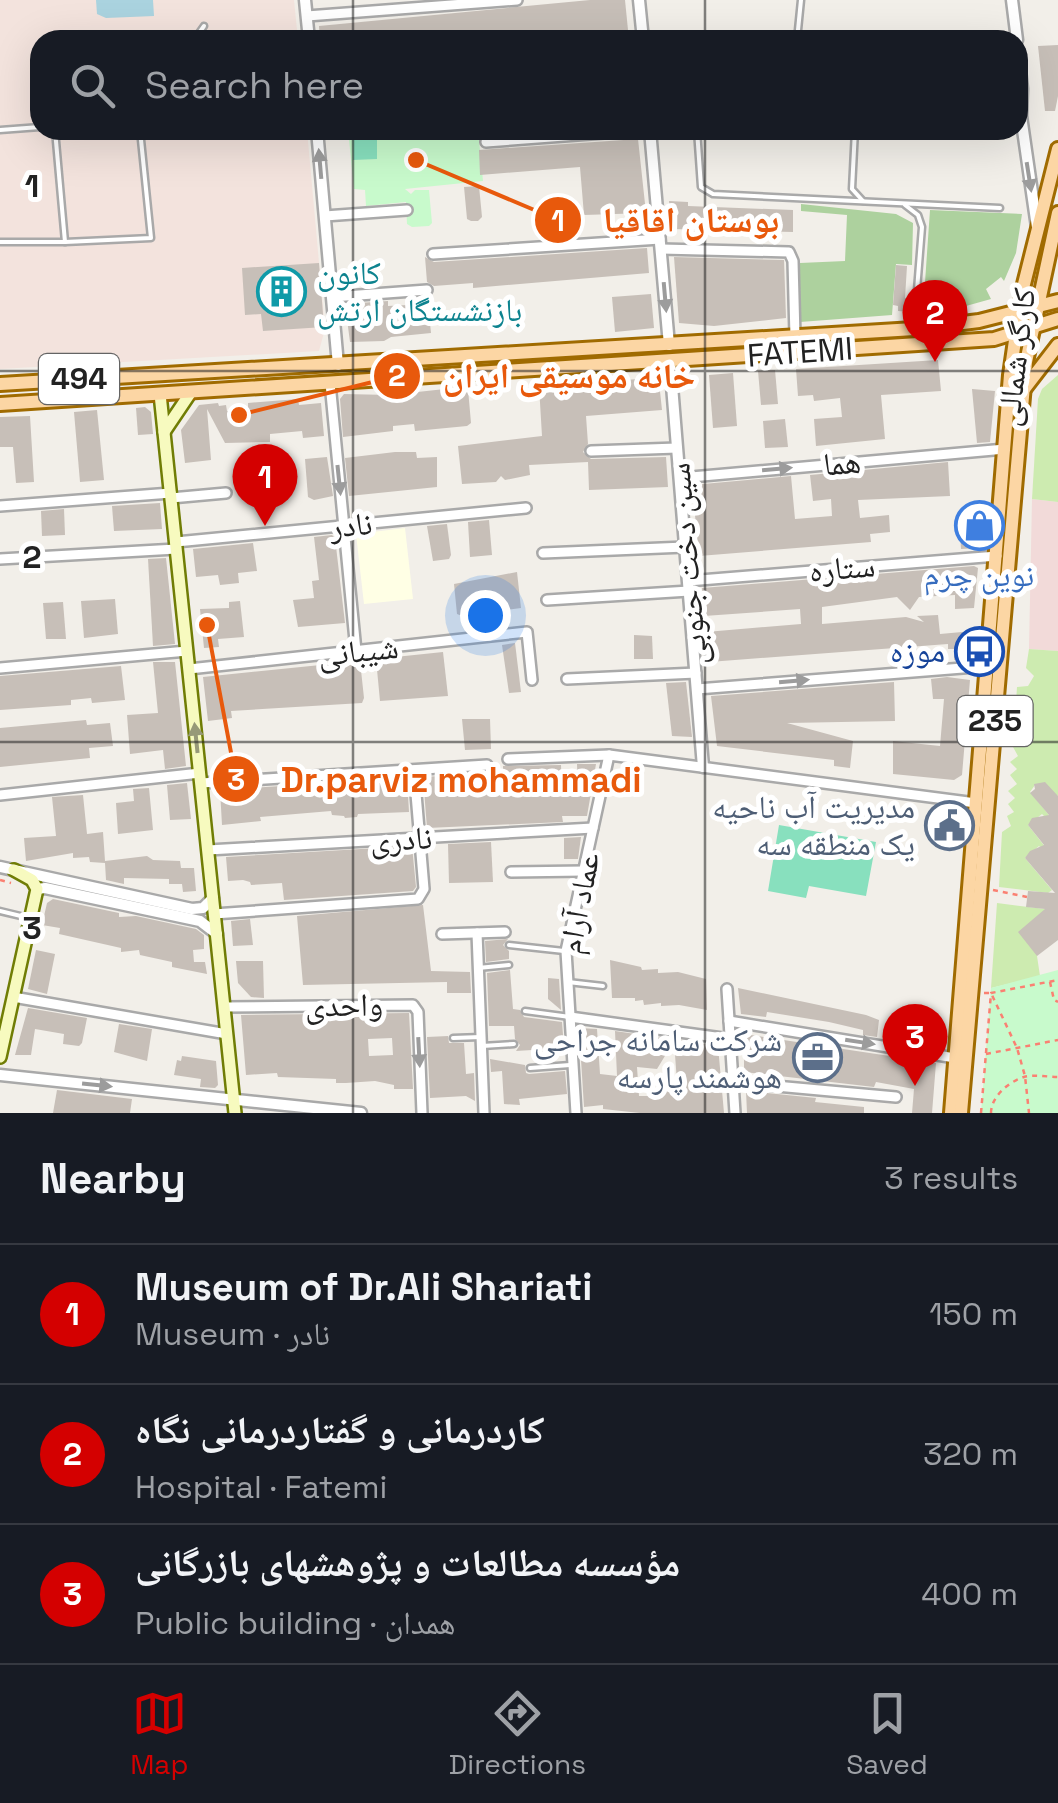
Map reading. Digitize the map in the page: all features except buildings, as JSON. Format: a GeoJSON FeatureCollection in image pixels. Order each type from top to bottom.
{"type":"FeatureCollection","features":[{"type":"Feature","properties":{"kind":"main road","name":"کارگر شمالی"},"geometry":{"type":"LineString","coordinates":[[1011,449],[1014,334],[1058,148]]}},
{"type":"Feature","properties":{"kind":"main road"},"geometry":{"type":"LineString","coordinates":[[1002,556],[1011,449],[1030,329],[1058,214]]}},
{"type":"Feature","properties":{"kind":"main road","name":"FATEMI"},"geometry":{"type":"LineString","coordinates":[[0,384],[914,329],[980,321],[1058,301]]}},
{"type":"Feature","properties":{"kind":"main road","name":"FATEMI"},"geometry":{"type":"LineString","coordinates":[[0,404],[994,339],[1058,319]]}},
{"type":"Feature","properties":{"kind":"main road"},"geometry":{"type":"LineString","coordinates":[[669,345],[670,361]]}},
{"type":"Feature","properties":{"kind":"main road"},"geometry":{"type":"LineString","coordinates":[[1023,391],[1058,346]]}},
{"type":"Feature","properties":{"kind":"main road"},"geometry":{"type":"LineString","coordinates":[[335,383],[338,365]]}},
{"type":"Feature","properties":{"kind":"main road"},"geometry":{"type":"LineString","coordinates":[[158,374],[234,1106]]}},
{"type":"Feature","properties":{"kind":"main road"},"geometry":{"type":"LineString","coordinates":[[164,432],[191,392]]}},
{"type":"Feature","properties":{"kind":"main road","name":"235"},"geometry":{"type":"LineString","coordinates":[[962,1113],[961,1058],[1002,556]]}},
{"type":"Feature","properties":{"kind":"main road"},"geometry":{"type":"LineString","coordinates":[[0,1057],[37,889],[32,880],[13,876]]}},
{"type":"Feature","properties":{"kind":"main road"},"geometry":{"type":"LineString","coordinates":[[951,1113],[961,1058]]}},
{"type":"Feature","properties":{"kind":"street"},"geometry":{"type":"LineString","coordinates":[[306,0],[308,30]]}},
{"type":"Feature","properties":{"kind":"street"},"geometry":{"type":"LineString","coordinates":[[307,16],[408,4],[517,0]]}},
{"type":"Feature","properties":{"kind":"street"},"geometry":{"type":"LineString","coordinates":[[639,0],[642,30]]}},
{"type":"Feature","properties":{"kind":"street"},"geometry":{"type":"LineString","coordinates":[[1012,0],[1016,30]]}},
{"type":"Feature","properties":{"kind":"street"},"geometry":{"type":"LineString","coordinates":[[318,140],[338,365]]}},
{"type":"Feature","properties":{"kind":"street"},"geometry":{"type":"LineString","coordinates":[[486,142],[513,140]]}},
{"type":"Feature","properties":{"kind":"street"},"geometry":{"type":"LineString","coordinates":[[648,140],[669,345]]}},
{"type":"Feature","properties":{"kind":"street"},"geometry":{"type":"LineString","coordinates":[[1024,140],[1037,234]]}},
{"type":"Feature","properties":{"kind":"street"},"geometry":{"type":"LineString","coordinates":[[325,216],[407,210]]}},
{"type":"Feature","properties":{"kind":"street"},"geometry":{"type":"LineString","coordinates":[[433,254],[660,244],[789,252],[793,261],[795,337]]}},
{"type":"Feature","properties":{"kind":"street"},"geometry":{"type":"LineString","coordinates":[[332,297],[427,290]]}},
{"type":"Feature","properties":{"kind":"street","name":"سین دخت جنوبی"},"geometry":{"type":"LineString","coordinates":[[670,361],[704,767]]}},
{"type":"Feature","properties":{"kind":"street"},"geometry":{"type":"LineString","coordinates":[[335,383],[356,651]]}},
{"type":"Feature","properties":{"kind":"street"},"geometry":{"type":"LineString","coordinates":[[591,450],[677,448]]}},
{"type":"Feature","properties":{"kind":"street","name":"هما"},"geometry":{"type":"LineString","coordinates":[[680,478],[1011,449]]}},
{"type":"Feature","properties":{"kind":"street"},"geometry":{"type":"LineString","coordinates":[[0,506],[226,493]]}},
{"type":"Feature","properties":{"kind":"street","name":"نادر"},"geometry":{"type":"LineString","coordinates":[[0,558],[176,545],[526,508]]}},
{"type":"Feature","properties":{"kind":"street"},"geometry":{"type":"LineString","coordinates":[[543,553],[686,547]]}},
{"type":"Feature","properties":{"kind":"street","name":"ستاره"},"geometry":{"type":"LineString","coordinates":[[547,600],[1002,556]]}},
{"type":"Feature","properties":{"kind":"street","name":"شیبانی"},"geometry":{"type":"LineString","coordinates":[[189,668],[527,632],[532,680]]}},
{"type":"Feature","properties":{"kind":"street"},"geometry":{"type":"LineString","coordinates":[[0,668],[187,652]]}},
{"type":"Feature","properties":{"kind":"street"},"geometry":{"type":"LineString","coordinates":[[697,689],[994,665]]}},
{"type":"Feature","properties":{"kind":"street"},"geometry":{"type":"LineString","coordinates":[[567,678],[696,673]]}},
{"type":"Feature","properties":{"kind":"street"},"geometry":{"type":"LineString","coordinates":[[508,759],[610,755],[983,804]]}},
{"type":"Feature","properties":{"kind":"street","name":"عماد آرام"},"geometry":{"type":"LineString","coordinates":[[576,1113],[566,952],[610,755]]}},
{"type":"Feature","properties":{"kind":"street"},"geometry":{"type":"LineString","coordinates":[[0,795],[200,778],[487,766]]}},
{"type":"Feature","properties":{"kind":"street"},"geometry":{"type":"LineString","coordinates":[[214,914],[421,898],[424,889],[414,770]]}},
{"type":"Feature","properties":{"kind":"street","name":"نادری"},"geometry":{"type":"LineString","coordinates":[[208,850],[594,828]]}},
{"type":"Feature","properties":{"kind":"street"},"geometry":{"type":"LineString","coordinates":[[0,867],[13,876],[192,909],[202,908],[213,898]]}},
{"type":"Feature","properties":{"kind":"street"},"geometry":{"type":"LineString","coordinates":[[511,872],[584,871]]}},
{"type":"Feature","properties":{"kind":"street"},"geometry":{"type":"LineString","coordinates":[[37,889],[200,921],[216,934]]}},
{"type":"Feature","properties":{"kind":"street"},"geometry":{"type":"LineString","coordinates":[[442,934],[505,932]]}},
{"type":"Feature","properties":{"kind":"street"},"geometry":{"type":"LineString","coordinates":[[477,933],[484,1113]]}},
{"type":"Feature","properties":{"kind":"street"},"geometry":{"type":"LineString","coordinates":[[727,989],[735,1113]]}},
{"type":"Feature","properties":{"kind":"street"},"geometry":{"type":"LineString","coordinates":[[13,996],[227,1034]]}},
{"type":"Feature","properties":{"kind":"street","name":"واحدی"},"geometry":{"type":"LineString","coordinates":[[224,1008],[413,1005],[418,1014],[422,1113]]}},
{"type":"Feature","properties":{"kind":"street"},"geometry":{"type":"LineString","coordinates":[[570,1018],[730,1039]]}},
{"type":"Feature","properties":{"kind":"street"},"geometry":{"type":"LineString","coordinates":[[729,1021],[961,1058]]}},
{"type":"Feature","properties":{"kind":"street"},"geometry":{"type":"LineString","coordinates":[[0,1074],[234,1106],[362,1113]]}},
{"type":"Feature","properties":{"kind":"street"},"geometry":{"type":"LineString","coordinates":[[733,1082],[896,1098]]}},
{"type":"Feature","properties":{"kind":"lane"},"geometry":{"type":"LineString","coordinates":[[799,30],[802,0]]}},
{"type":"Feature","properties":{"kind":"lane"},"geometry":{"type":"LineString","coordinates":[[201,30],[204,26]]}},
{"type":"Feature","properties":{"kind":"lane"},"geometry":{"type":"LineString","coordinates":[[0,130],[30,128]]}},
{"type":"Feature","properties":{"kind":"lane"},"geometry":{"type":"LineString","coordinates":[[56,140],[65,242]]}},
{"type":"Feature","properties":{"kind":"lane"},"geometry":{"type":"LineString","coordinates":[[0,242],[151,238],[141,140]]}},
{"type":"Feature","properties":{"kind":"lane"},"geometry":{"type":"LineString","coordinates":[[698,140],[700,184],[705,191],[1000,208]]}},
{"type":"Feature","properties":{"kind":"lane"},"geometry":{"type":"LineString","coordinates":[[854,140],[852,188],[863,201]]}},
{"type":"Feature","properties":{"kind":"lane"},"geometry":{"type":"LineString","coordinates":[[900,203],[914,211],[922,227],[914,329]]}},
{"type":"Feature","properties":{"kind":"lane"},"geometry":{"type":"LineString","coordinates":[[0,911],[32,919]]}},
{"type":"Feature","properties":{"kind":"lane"},"geometry":{"type":"LineString","coordinates":[[509,944],[566,952]]}},
{"type":"Feature","properties":{"kind":"lane"},"geometry":{"type":"LineString","coordinates":[[478,968],[509,966]]}},
{"type":"Feature","properties":{"kind":"lane"},"geometry":{"type":"LineString","coordinates":[[568,982],[603,986]]}},
{"type":"Feature","properties":{"kind":"lane"},"geometry":{"type":"LineString","coordinates":[[525,1011],[570,1018]]}},
{"type":"Feature","properties":{"kind":"lane"},"geometry":{"type":"LineString","coordinates":[[453,1038],[514,1044]]}},
{"type":"Feature","properties":{"kind":"lane"},"geometry":{"type":"LineString","coordinates":[[530,1068],[572,1065]]}},
{"type":"Feature","properties":{"kind":"path"},"geometry":{"type":"LineString","coordinates":[[0,880],[13,876]]}},
{"type":"Feature","properties":{"kind":"path"},"geometry":{"type":"LineString","coordinates":[[991,890],[1027,896]]}},
{"type":"Feature","properties":{"kind":"path"},"geometry":{"type":"LineString","coordinates":[[982,992],[991,994],[1058,980]]}},
{"type":"Feature","properties":{"kind":"path"},"geometry":{"type":"LineString","coordinates":[[1050,982],[1057,1001]]}},
{"type":"Feature","properties":{"kind":"path"},"geometry":{"type":"LineString","coordinates":[[981,1113],[991,994]]}},
{"type":"Feature","properties":{"kind":"path"},"geometry":{"type":"LineString","coordinates":[[991,994],[1017,1048],[1029,1113]]}},
{"type":"Feature","properties":{"kind":"path"},"geometry":{"type":"LineString","coordinates":[[986,1054],[1058,1040]]}},
{"type":"Feature","properties":{"kind":"path"},"geometry":{"type":"LineString","coordinates":[[991,1113],[991,1104],[999,1093],[1025,1076],[1058,1077]]}},
{"type":"Feature","properties":{"kind":"shaded area"},"geometry":{"type":"Polygon","coordinates":[[[0,0],[294,0],[297,30],[30,30],[30,140],[308,140],[325,329],[319,351],[0,369],[0,0]]]}},
{"type":"Feature","properties":{"kind":"shaded area"},"geometry":{"type":"Polygon","coordinates":[[[1032,499],[1058,502],[1058,651],[1029,649],[1032,499]]]}},
{"type":"Feature","properties":{"kind":"shaded area"},"geometry":{"type":"Polygon","coordinates":[[[405,528],[413,599],[364,604],[356,534],[405,528]]]}},
{"type":"Feature","properties":{"kind":"green space"},"geometry":{"type":"Polygon","coordinates":[[[349,140],[479,140],[483,181],[405,189],[411,194],[415,190],[429,190],[429,226],[407,224],[406,202],[366,206],[365,190],[354,189],[349,140]]]}},
{"type":"Feature","properties":{"kind":"green space"},"geometry":{"type":"Polygon","coordinates":[[[352,140],[377,140],[377,159],[353,160],[352,140]]]}},
{"type":"Feature","properties":{"kind":"green space"},"geometry":{"type":"Polygon","coordinates":[[[801,204],[896,214],[913,223],[912,265],[896,264],[892,315],[800,322],[800,263],[845,261],[847,215],[801,211],[801,204]]]}},
{"type":"Feature","properties":{"kind":"green space"},"geometry":{"type":"Polygon","coordinates":[[[930,210],[1022,214],[1016,253],[1004,281],[1001,277],[986,289],[991,299],[941,313],[941,298],[924,297],[930,210]]]}},
{"type":"Feature","properties":{"kind":"green space"},"geometry":{"type":"Polygon","coordinates":[[[1058,375],[1058,502],[1032,499],[1038,399],[1042,389],[1058,375]]]}},
{"type":"Feature","properties":{"kind":"green space"},"geometry":{"type":"Polygon","coordinates":[[[1029,649],[1058,651],[1058,796],[1035,785],[1030,792],[1049,815],[1046,818],[1042,814],[1028,825],[1046,848],[1039,846],[1025,858],[1052,890],[1048,893],[999,887],[1002,832],[1011,826],[1007,816],[1014,812],[1008,804],[1015,798],[1008,791],[1017,784],[1010,775],[1017,769],[1010,762],[1018,756],[1013,747],[1017,687],[1028,686],[1034,676],[1026,668],[1029,649]]]}},
{"type":"Feature","properties":{"kind":"green space"},"geometry":{"type":"Polygon","coordinates":[[[779,825],[876,842],[866,896],[809,886],[806,898],[768,891],[779,825]]]}},
{"type":"Feature","properties":{"kind":"green space"},"geometry":{"type":"Polygon","coordinates":[[[997,903],[1045,909],[1037,956],[1040,976],[991,988],[997,903]]]}},
{"type":"Feature","properties":{"kind":"green space"},"geometry":{"type":"Polygon","coordinates":[[[1058,970],[1058,1113],[981,1113],[991,988],[1058,970]]]}},
{"type":"Feature","properties":{"kind":"water"},"geometry":{"type":"Polygon","coordinates":[[[96,0],[153,0],[154,16],[106,18],[97,14],[96,0]]]}},
{"type":"Feature","properties":{"kind":"place","name":"بوستان اقاقیا"},"geometry":{"type":"Point","coordinates":[416,160]}},
{"type":"Feature","properties":{"kind":"place","name":"کانون بازنشستگان ارتش"},"geometry":{"type":"Point","coordinates":[282,291]}},
{"type":"Feature","properties":{"kind":"place","name":"کاردرمانی و گفتاردرمانی نگاه"},"geometry":{"type":"Point","coordinates":[935,362]}},
{"type":"Feature","properties":{"kind":"place","name":"خانه موسیقی ایران"},"geometry":{"type":"Point","coordinates":[239,415]}},
{"type":"Feature","properties":{"kind":"place","name":"نوین چرم"},"geometry":{"type":"Point","coordinates":[979,525]}},
{"type":"Feature","properties":{"kind":"place","name":"Museum of Dr.Ali Shariati"},"geometry":{"type":"Point","coordinates":[265,526]}},
{"type":"Feature","properties":{"kind":"place","name":"Dr.parviz mohammadi"},"geometry":{"type":"Point","coordinates":[207,625]}},
{"type":"Feature","properties":{"kind":"place","name":"موزه"},"geometry":{"type":"Point","coordinates":[980,651]}},
{"type":"Feature","properties":{"kind":"place","name":"مدیریت آب ناحیه یک منطقه سه"},"geometry":{"type":"Point","coordinates":[950,825]}},
{"type":"Feature","properties":{"kind":"place","name":"شرکت سامانه جراحی هوشمند پارسه"},"geometry":{"type":"Point","coordinates":[817,1058]}},
{"type":"Feature","properties":{"kind":"place","name":"مؤسسه مطالعات و پژوهشهای بازرگانی"},"geometry":{"type":"Point","coordinates":[915,1086]}}]}
